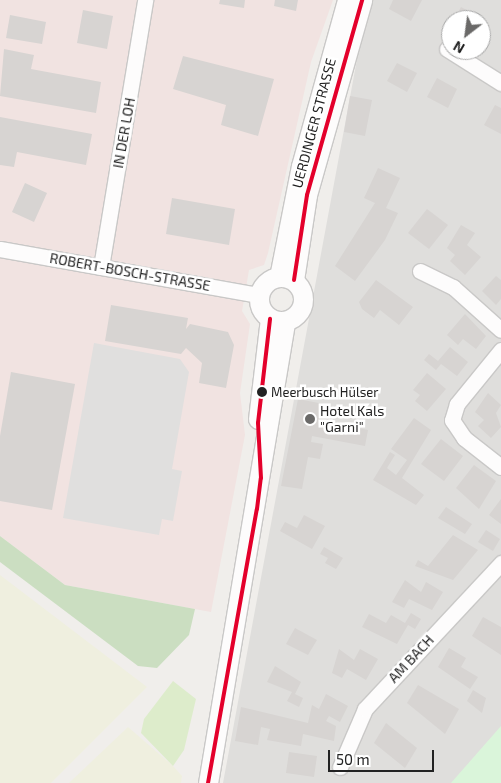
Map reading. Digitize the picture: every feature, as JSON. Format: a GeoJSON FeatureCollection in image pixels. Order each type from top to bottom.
{"type":"FeatureCollection","features":[{"type":"Feature","properties":{"kind":"street","name":"IN DER LOH"},"geometry":{"type":"LineString","coordinates":[[107,268],[145,0]]}},
{"type":"Feature","properties":{"kind":"street","name":"UERDINGER STRASSE"},"geometry":{"type":"LineString","coordinates":[[286,278],[301,166],[347,0]]}},
{"type":"Feature","properties":{"kind":"street","name":"UERDINGER STRASSE"},"geometry":{"type":"LineString","coordinates":[[286,278],[307,195],[362,0]]}},
{"type":"Feature","properties":{"kind":"street"},"geometry":{"type":"LineString","coordinates":[[464,60],[501,83]]}},
{"type":"Feature","properties":{"kind":"street","name":"ROBERT-BOSCH-STRASSE"},"geometry":{"type":"LineString","coordinates":[[0,249],[259,295]]}},
{"type":"Feature","properties":{"kind":"street"},"geometry":{"type":"LineString","coordinates":[[420,271],[453,287],[501,330]]}},
{"type":"Feature","properties":{"kind":"street"},"geometry":{"type":"LineString","coordinates":[[286,278],[302,290],[304,303],[298,315],[278,320],[263,313],[259,295],[266,282],[286,278]]}},
{"type":"Feature","properties":{"kind":"street"},"geometry":{"type":"LineString","coordinates":[[208,783],[261,478],[278,320]]}},
{"type":"Feature","properties":{"kind":"street"},"geometry":{"type":"LineString","coordinates":[[501,350],[457,404],[452,420],[464,438],[501,467]]}},
{"type":"Feature","properties":{"kind":"street","name":"AM BACH"},"geometry":{"type":"LineString","coordinates":[[340,767],[365,709],[501,563]]}},
{"type":"Feature","properties":{"kind":"shaded area"},"geometry":{"type":"Polygon","coordinates":[[[0,0],[333,0],[311,62],[268,253],[264,265],[249,270],[242,311],[250,324],[240,393],[245,435],[211,612],[65,585],[0,536],[0,0]]]}},
{"type":"Feature","properties":{"kind":"shaded area"},"geometry":{"type":"Polygon","coordinates":[[[368,0],[501,0],[501,783],[223,783],[368,0]]]}},
{"type":"Feature","properties":{"kind":"shaded area"},"geometry":{"type":"Polygon","coordinates":[[[94,343],[180,359],[189,372],[172,469],[182,471],[173,521],[162,519],[159,535],[63,518],[94,343]]]}},
{"type":"Feature","properties":{"kind":"green space"},"geometry":{"type":"Polygon","coordinates":[[[0,536],[65,585],[195,609],[189,635],[157,668],[138,666],[0,562],[0,536]]]}},
{"type":"Feature","properties":{"kind":"green space"},"geometry":{"type":"Polygon","coordinates":[[[0,575],[147,687],[51,783],[0,783],[0,575]]]}},
{"type":"Feature","properties":{"kind":"green space"},"geometry":{"type":"Polygon","coordinates":[[[173,681],[196,699],[184,750],[173,766],[141,733],[144,719],[173,681]]]}},
{"type":"Feature","properties":{"kind":"green space"},"geometry":{"type":"Polygon","coordinates":[[[501,726],[501,783],[451,783],[501,726]]]}},
{"type":"Feature","properties":{"kind":"green space"},"geometry":{"type":"Polygon","coordinates":[[[128,727],[173,766],[182,776],[181,783],[69,783],[128,727]]]}},
{"type":"Feature","properties":{"kind":"building"},"geometry":{"type":"Polygon","coordinates":[[[220,0],[245,0],[244,8],[219,4],[220,0]]]}},
{"type":"Feature","properties":{"kind":"building"},"geometry":{"type":"Polygon","coordinates":[[[275,0],[298,0],[296,11],[274,6],[275,0]]]}},
{"type":"Feature","properties":{"kind":"building"},"geometry":{"type":"Polygon","coordinates":[[[393,0],[422,0],[411,21],[389,9],[393,0]]]}},
{"type":"Feature","properties":{"kind":"building"},"geometry":{"type":"Polygon","coordinates":[[[83,10],[113,16],[107,49],[77,43],[83,10]]]}},
{"type":"Feature","properties":{"kind":"building"},"geometry":{"type":"Polygon","coordinates":[[[10,15],[46,22],[42,44],[6,38],[10,15]]]}},
{"type":"Feature","properties":{"kind":"building"},"geometry":{"type":"Polygon","coordinates":[[[4,49],[34,55],[31,69],[101,82],[96,113],[0,96],[4,49]]]}},
{"type":"Feature","properties":{"kind":"building"},"geometry":{"type":"Polygon","coordinates":[[[183,56],[274,79],[258,136],[221,125],[226,105],[173,89],[183,56]]]}},
{"type":"Feature","properties":{"kind":"building"},"geometry":{"type":"Polygon","coordinates":[[[397,63],[417,73],[407,92],[387,81],[397,63]]]}},
{"type":"Feature","properties":{"kind":"building"},"geometry":{"type":"Polygon","coordinates":[[[437,78],[457,89],[448,108],[427,97],[437,78]]]}},
{"type":"Feature","properties":{"kind":"building"},"geometry":{"type":"Polygon","coordinates":[[[350,96],[372,100],[365,136],[344,132],[350,96]]]}},
{"type":"Feature","properties":{"kind":"building"},"geometry":{"type":"Polygon","coordinates":[[[495,105],[501,108],[501,134],[484,125],[495,105]]]}},
{"type":"Feature","properties":{"kind":"building"},"geometry":{"type":"Polygon","coordinates":[[[0,117],[92,134],[86,165],[17,152],[14,167],[0,165],[0,117]]]}},
{"type":"Feature","properties":{"kind":"building"},"geometry":{"type":"Polygon","coordinates":[[[378,168],[400,178],[386,208],[398,213],[385,240],[355,281],[335,266],[375,203],[364,198],[378,168]]]}},
{"type":"Feature","properties":{"kind":"building"},"geometry":{"type":"Polygon","coordinates":[[[25,183],[47,193],[34,222],[12,212],[25,183]]]}},
{"type":"Feature","properties":{"kind":"building"},"geometry":{"type":"Polygon","coordinates":[[[172,198],[235,209],[229,245],[166,234],[172,198]]]}},
{"type":"Feature","properties":{"kind":"building"},"geometry":{"type":"Polygon","coordinates":[[[427,209],[448,225],[429,249],[408,233],[427,209]]]}},
{"type":"Feature","properties":{"kind":"building"},"geometry":{"type":"Polygon","coordinates":[[[461,225],[475,233],[467,245],[481,257],[465,275],[450,261],[455,255],[447,248],[461,225]]]}},
{"type":"Feature","properties":{"kind":"building"},"geometry":{"type":"Polygon","coordinates":[[[496,276],[501,280],[501,299],[496,305],[482,291],[496,276]]]}},
{"type":"Feature","properties":{"kind":"building"},"geometry":{"type":"Polygon","coordinates":[[[376,280],[413,307],[399,325],[380,310],[374,318],[362,309],[359,302],[376,280]]]}},
{"type":"Feature","properties":{"kind":"building"},"geometry":{"type":"Polygon","coordinates":[[[111,305],[188,318],[186,329],[190,324],[228,332],[234,345],[226,388],[199,383],[202,363],[186,348],[181,354],[105,341],[111,305]]]}},
{"type":"Feature","properties":{"kind":"building"},"geometry":{"type":"Polygon","coordinates":[[[465,314],[486,336],[476,349],[463,339],[458,345],[447,335],[465,314]]]}},
{"type":"Feature","properties":{"kind":"building"},"geometry":{"type":"Polygon","coordinates":[[[450,347],[468,362],[457,376],[441,364],[436,370],[424,360],[429,354],[438,361],[450,347]]]}},
{"type":"Feature","properties":{"kind":"building"},"geometry":{"type":"Polygon","coordinates":[[[11,372],[75,384],[52,510],[0,501],[0,436],[11,372]]]}},
{"type":"Feature","properties":{"kind":"building"},"geometry":{"type":"Polygon","coordinates":[[[427,373],[446,389],[427,411],[415,401],[420,395],[413,390],[427,373]]]}},
{"type":"Feature","properties":{"kind":"building"},"geometry":{"type":"Polygon","coordinates":[[[488,393],[501,405],[496,413],[501,427],[491,438],[478,426],[484,420],[475,412],[488,393]]]}},
{"type":"Feature","properties":{"kind":"building"},"geometry":{"type":"Polygon","coordinates":[[[298,399],[329,405],[326,421],[368,430],[365,446],[312,436],[311,442],[323,444],[320,459],[308,457],[302,489],[281,486],[298,399]]]}},
{"type":"Feature","properties":{"kind":"building"},"geometry":{"type":"Polygon","coordinates":[[[414,418],[431,430],[402,478],[424,495],[416,505],[373,480],[390,452],[395,455],[387,468],[396,475],[407,460],[391,449],[414,418]]]}},
{"type":"Feature","properties":{"kind":"building"},"geometry":{"type":"Polygon","coordinates":[[[441,439],[463,456],[444,481],[421,464],[441,439]]]}},
{"type":"Feature","properties":{"kind":"building"},"geometry":{"type":"Polygon","coordinates":[[[474,465],[496,481],[479,509],[456,488],[474,465]]]}},
{"type":"Feature","properties":{"kind":"building"},"geometry":{"type":"Polygon","coordinates":[[[501,499],[501,524],[489,515],[501,499]]]}},
{"type":"Feature","properties":{"kind":"building"},"geometry":{"type":"Polygon","coordinates":[[[446,507],[472,524],[465,534],[438,518],[446,507]]]}},
{"type":"Feature","properties":{"kind":"building"},"geometry":{"type":"Polygon","coordinates":[[[304,515],[325,526],[312,549],[280,531],[285,522],[297,528],[304,515]]]}},
{"type":"Feature","properties":{"kind":"building"},"geometry":{"type":"Polygon","coordinates":[[[486,530],[500,539],[493,551],[478,542],[486,530]]]}},
{"type":"Feature","properties":{"kind":"building"},"geometry":{"type":"Polygon","coordinates":[[[453,535],[478,550],[453,580],[415,566],[418,560],[428,566],[453,535]]]}},
{"type":"Feature","properties":{"kind":"building"},"geometry":{"type":"Polygon","coordinates":[[[324,547],[343,558],[336,569],[325,563],[328,558],[320,554],[324,547]]]}},
{"type":"Feature","properties":{"kind":"building"},"geometry":{"type":"Polygon","coordinates":[[[405,580],[421,592],[426,582],[443,592],[432,610],[409,599],[404,608],[392,602],[405,580]]]}},
{"type":"Feature","properties":{"kind":"building"},"geometry":{"type":"Polygon","coordinates":[[[411,613],[421,619],[415,629],[408,625],[397,644],[362,627],[369,614],[386,623],[391,615],[405,623],[411,613]]]}},
{"type":"Feature","properties":{"kind":"building"},"geometry":{"type":"Polygon","coordinates":[[[483,617],[501,627],[501,655],[472,636],[483,617]]]}},
{"type":"Feature","properties":{"kind":"building"},"geometry":{"type":"Polygon","coordinates":[[[295,628],[317,640],[308,655],[286,644],[295,628]]]}},
{"type":"Feature","properties":{"kind":"building"},"geometry":{"type":"Polygon","coordinates":[[[449,648],[466,658],[461,667],[478,677],[470,689],[438,667],[449,648]]]}},
{"type":"Feature","properties":{"kind":"building"},"geometry":{"type":"Polygon","coordinates":[[[339,649],[354,660],[360,649],[378,659],[366,680],[347,669],[342,678],[332,673],[339,649]]]}},
{"type":"Feature","properties":{"kind":"building"},"geometry":{"type":"Polygon","coordinates":[[[275,666],[301,682],[295,694],[303,698],[299,707],[287,701],[292,692],[267,682],[275,666]]]}},
{"type":"Feature","properties":{"kind":"building"},"geometry":{"type":"Polygon","coordinates":[[[418,685],[459,709],[445,734],[407,703],[418,685]]]}},
{"type":"Feature","properties":{"kind":"building"},"geometry":{"type":"Polygon","coordinates":[[[473,690],[486,698],[482,713],[467,701],[473,690]]]}},
{"type":"Feature","properties":{"kind":"building"},"geometry":{"type":"Polygon","coordinates":[[[326,694],[348,706],[340,722],[329,716],[326,721],[336,726],[334,741],[303,734],[301,746],[267,740],[270,729],[261,727],[258,745],[235,741],[241,707],[308,723],[312,705],[319,709],[326,694]]]}},
{"type":"Feature","properties":{"kind":"building"},"geometry":{"type":"Polygon","coordinates":[[[386,723],[417,748],[405,768],[374,743],[386,723]]]}},
{"type":"Feature","properties":{"kind":"building"},"geometry":{"type":"Polygon","coordinates":[[[289,752],[317,756],[314,777],[286,773],[289,752]]]}},
{"type":"Feature","properties":{"kind":"transit line"},"geometry":{"type":"LineString","coordinates":[[294,280],[307,195],[362,0]]}},
{"type":"Feature","properties":{"kind":"transit line"},"geometry":{"type":"LineString","coordinates":[[208,783],[257,509],[261,478],[258,423],[270,319]]}},
{"type":"Feature","properties":{"kind":"place","name":"Meerbusch Hülser"},"geometry":{"type":"Point","coordinates":[262,392]}},
{"type":"Feature","properties":{"kind":"place","name":"Hotel Kals \"Garni\""},"geometry":{"type":"Point","coordinates":[310,419]}}]}
